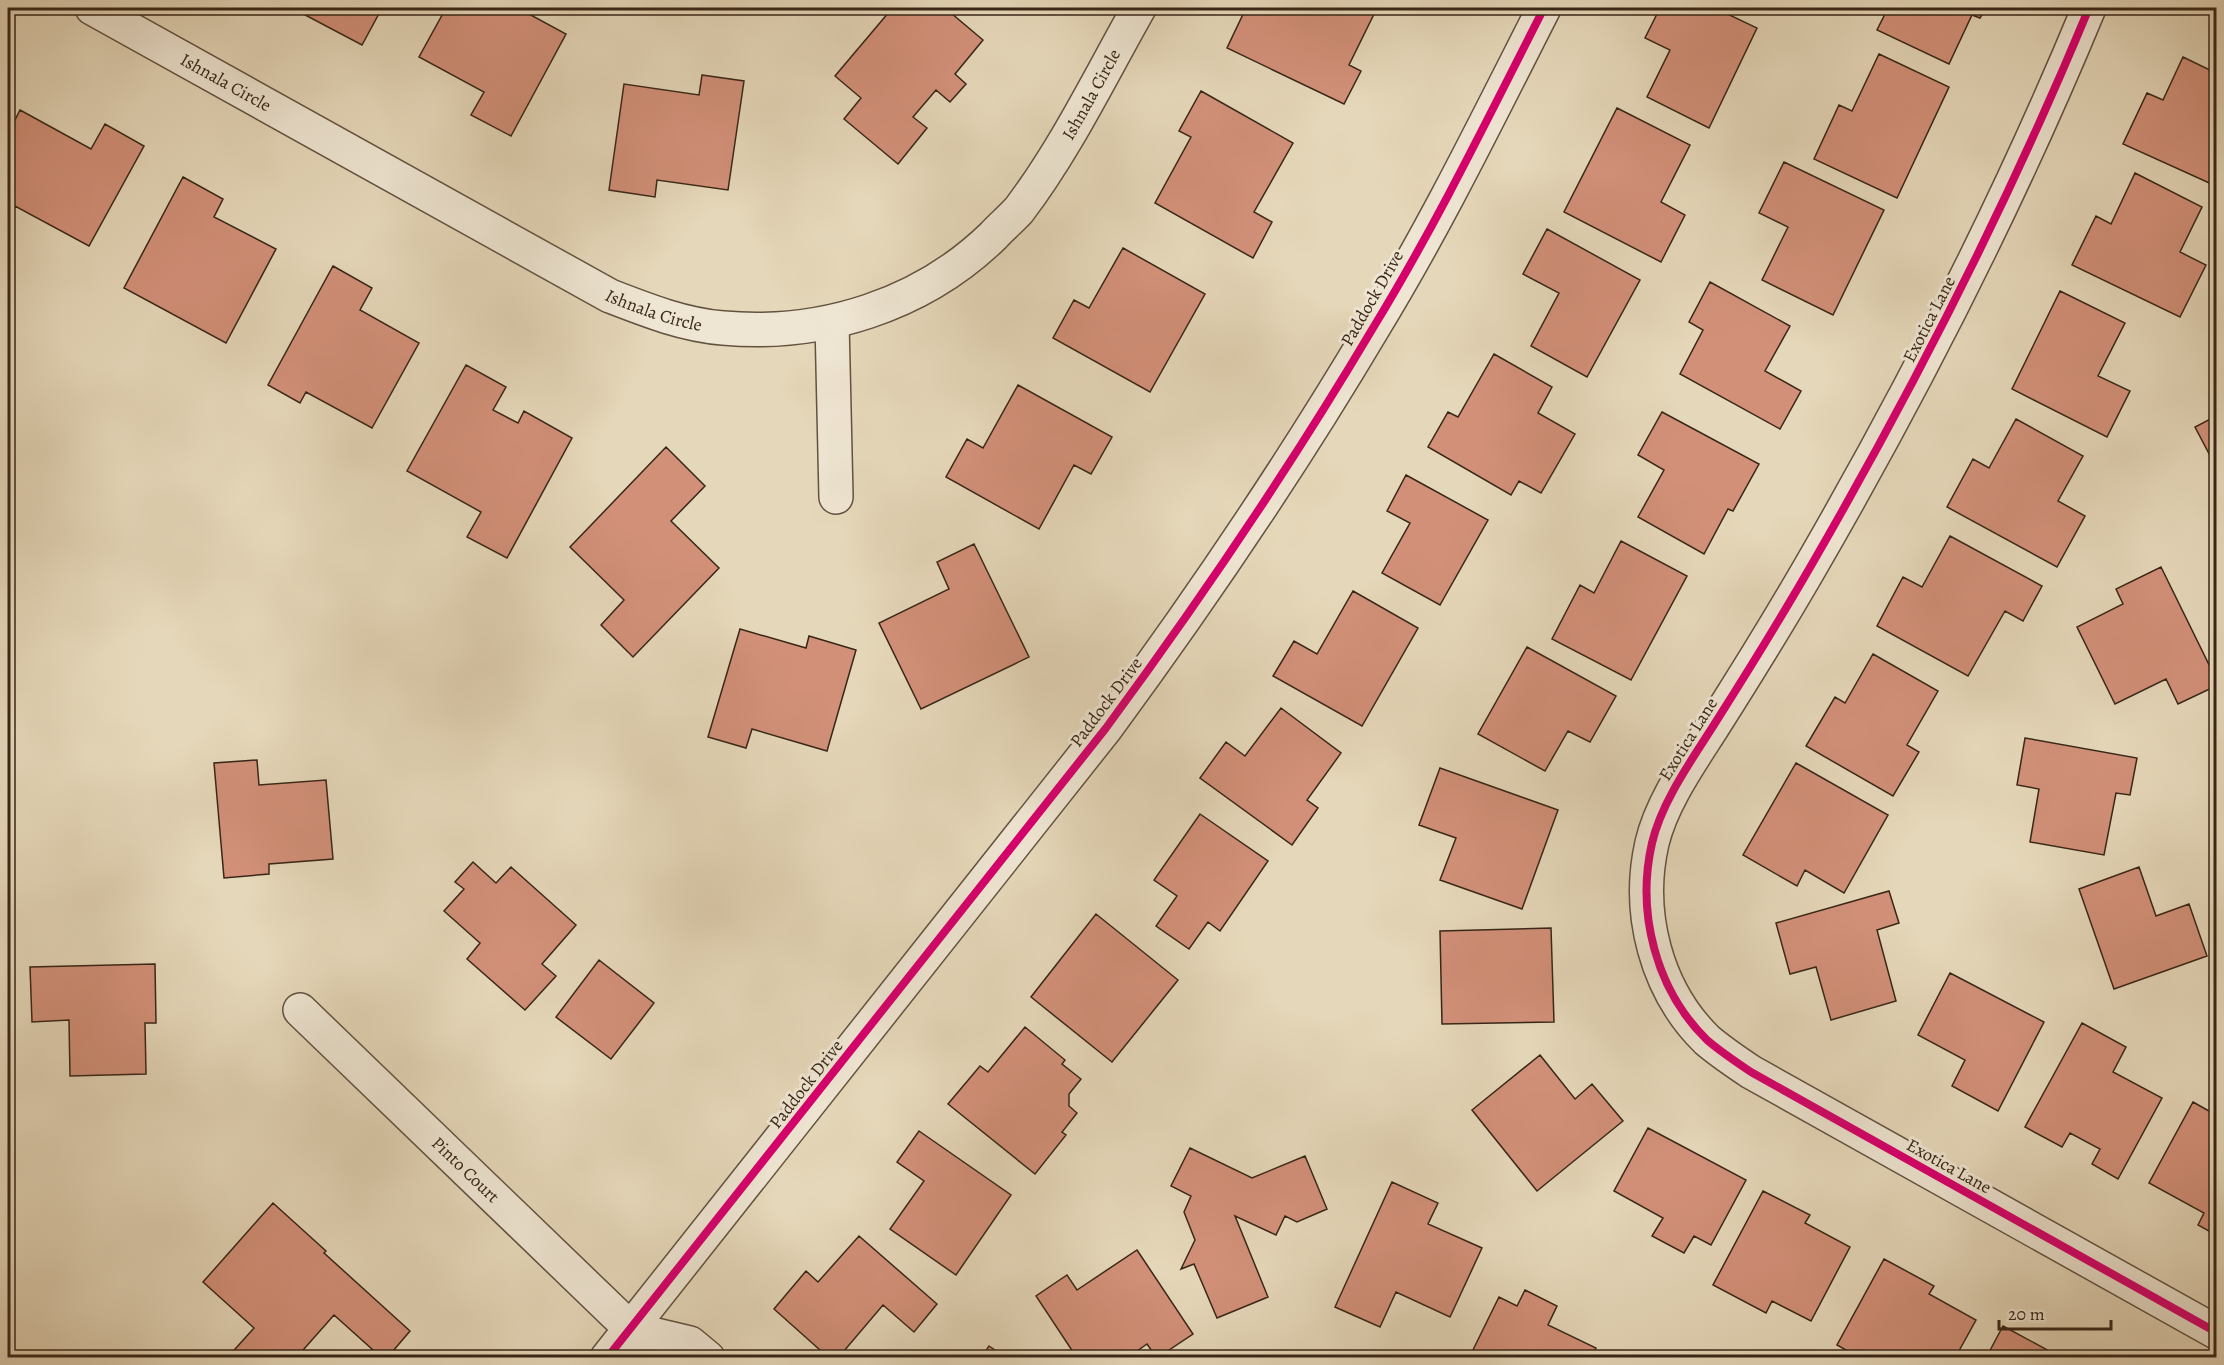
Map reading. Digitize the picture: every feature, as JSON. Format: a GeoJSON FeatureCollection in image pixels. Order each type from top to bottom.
{"type":"FeatureCollection","features":[{"type":"Feature","properties":{"kind":"street","name":"Ishnala Circle"},"geometry":{"type":"LineString","coordinates":[[92,8],[610,296],[661,316],[721,328],[776,330],[832,322],[884,306],[934,282],[978,250],[1017,212],[1049,167],[1139,8]]}},
{"type":"Feature","properties":{"kind":"street","name":"Paddock Drive"},"geometry":{"type":"LineString","coordinates":[[608,1358],[637,1343],[1106,729],[1163,651],[1272,491],[1374,327],[1468,158],[1544,8]]}},
{"type":"Feature","properties":{"kind":"street","name":"Exotica Lane"},"geometry":{"type":"LineString","coordinates":[[2089,8],[2057,85],[1971,270],[1877,451],[1775,628],[1671,793],[1652,842],[1646,895],[1648,921],[1662,973],[1674,997],[1689,1019],[1727,1056],[1762,1078],[2217,1332]]}},
{"type":"Feature","properties":{"kind":"street"},"geometry":{"type":"LineString","coordinates":[[832,322],[836,497]]}},
{"type":"Feature","properties":{"kind":"street","name":"Pinto Court"},"geometry":{"type":"LineString","coordinates":[[300,1010],[637,1343]]}},
{"type":"Feature","properties":{"kind":"street"},"geometry":{"type":"LineString","coordinates":[[637,1343],[690,1342],[708,1358]]}},
{"type":"Feature","properties":{"kind":"building"},"geometry":{"type":"Polygon","coordinates":[[[292,8],[382,8],[362,45],[292,8]]]}},
{"type":"Feature","properties":{"kind":"building"},"geometry":{"type":"Polygon","coordinates":[[[446,8],[518,8],[566,34],[511,136],[471,115],[484,92],[419,57],[446,8]]]}},
{"type":"Feature","properties":{"kind":"building"},"geometry":{"type":"Polygon","coordinates":[[[884,8],[945,8],[983,40],[955,74],[966,84],[950,102],[936,90],[913,117],[927,128],[898,164],[844,119],[861,98],[835,76],[889,12],[884,8]]]}},
{"type":"Feature","properties":{"kind":"building"},"geometry":{"type":"Polygon","coordinates":[[[1246,8],[1254,8],[1266,13],[1268,8],[1377,8],[1349,65],[1361,71],[1344,104],[1227,48],[1246,8]]]}},
{"type":"Feature","properties":{"kind":"building"},"geometry":{"type":"Polygon","coordinates":[[[1660,8],[1715,8],[1757,28],[1709,128],[1647,97],[1670,50],[1645,38],[1660,8]]]}},
{"type":"Feature","properties":{"kind":"building"},"geometry":{"type":"Polygon","coordinates":[[[1888,8],[1986,8],[1980,18],[1972,15],[1949,64],[1877,30],[1888,8]]]}},
{"type":"Feature","properties":{"kind":"building"},"geometry":{"type":"Polygon","coordinates":[[[1879,54],[1949,87],[1897,198],[1814,159],[1839,105],[1852,111],[1879,54]]]}},
{"type":"Feature","properties":{"kind":"building"},"geometry":{"type":"Polygon","coordinates":[[[2183,57],[2216,73],[2216,186],[2123,144],[2147,93],[2163,100],[2183,57]]]}},
{"type":"Feature","properties":{"kind":"building"},"geometry":{"type":"Polygon","coordinates":[[[702,75],[744,81],[728,190],[657,180],[655,197],[609,190],[624,84],[699,95],[702,75]]]}},
{"type":"Feature","properties":{"kind":"building"},"geometry":{"type":"Polygon","coordinates":[[[1201,91],[1293,143],[1254,212],[1272,222],[1253,258],[1155,203],[1191,137],[1179,131],[1201,91]]]}},
{"type":"Feature","properties":{"kind":"building"},"geometry":{"type":"Polygon","coordinates":[[[1617,108],[1690,145],[1661,202],[1685,215],[1661,262],[1564,212],[1617,108]]]}},
{"type":"Feature","properties":{"kind":"building"},"geometry":{"type":"Polygon","coordinates":[[[20,110],[91,149],[105,124],[144,146],[89,246],[15,206],[8,220],[8,134],[20,110]]]}},
{"type":"Feature","properties":{"kind":"building"},"geometry":{"type":"Polygon","coordinates":[[[1784,162],[1884,210],[1833,315],[1762,280],[1788,227],[1759,213],[1784,162]]]}},
{"type":"Feature","properties":{"kind":"building"},"geometry":{"type":"Polygon","coordinates":[[[2135,173],[2202,207],[2180,252],[2206,265],[2180,317],[2072,265],[2096,216],[2111,224],[2135,173]]]}},
{"type":"Feature","properties":{"kind":"building"},"geometry":{"type":"Polygon","coordinates":[[[183,177],[223,199],[214,217],[276,249],[226,343],[124,288],[183,177]]]}},
{"type":"Feature","properties":{"kind":"building"},"geometry":{"type":"Polygon","coordinates":[[[1547,229],[1640,280],[1587,377],[1531,346],[1559,293],[1523,274],[1547,229]]]}},
{"type":"Feature","properties":{"kind":"building"},"geometry":{"type":"Polygon","coordinates":[[[1123,248],[1205,294],[1150,392],[1053,338],[1074,300],[1089,308],[1123,248]]]}},
{"type":"Feature","properties":{"kind":"building"},"geometry":{"type":"Polygon","coordinates":[[[333,266],[372,288],[360,310],[419,343],[372,428],[306,392],[300,403],[268,385],[333,266]]]}},
{"type":"Feature","properties":{"kind":"building"},"geometry":{"type":"Polygon","coordinates":[[[1710,282],[1790,326],[1765,371],[1801,391],[1780,429],[1680,374],[1703,330],[1689,322],[1710,282]]]}},
{"type":"Feature","properties":{"kind":"building"},"geometry":{"type":"Polygon","coordinates":[[[2060,291],[2125,323],[2098,376],[2130,391],[2107,437],[2012,389],[2060,291]]]}},
{"type":"Feature","properties":{"kind":"building"},"geometry":{"type":"Polygon","coordinates":[[[1494,354],[1552,387],[1538,413],[1575,434],[1541,493],[1519,481],[1511,495],[1428,447],[1448,412],[1458,417],[1494,354]]]}},
{"type":"Feature","properties":{"kind":"building"},"geometry":{"type":"Polygon","coordinates":[[[466,365],[506,387],[493,410],[518,423],[524,411],[572,438],[507,558],[467,537],[481,512],[407,471],[466,365]]]}},
{"type":"Feature","properties":{"kind":"building"},"geometry":{"type":"Polygon","coordinates":[[[1018,385],[1112,437],[1091,474],[1074,465],[1039,529],[946,477],[967,439],[983,448],[1018,385]]]}},
{"type":"Feature","properties":{"kind":"building"},"geometry":{"type":"Polygon","coordinates":[[[1662,412],[1759,464],[1733,511],[1728,509],[1704,554],[1638,517],[1664,470],[1638,455],[1662,412]]]}},
{"type":"Feature","properties":{"kind":"building"},"geometry":{"type":"Polygon","coordinates":[[[2216,416],[2216,467],[2195,427],[2216,416]]]}},
{"type":"Feature","properties":{"kind":"building"},"geometry":{"type":"Polygon","coordinates":[[[2016,419],[2083,456],[2058,501],[2085,516],[2057,567],[1947,507],[1973,459],[1989,468],[2016,419]]]}},
{"type":"Feature","properties":{"kind":"building"},"geometry":{"type":"Polygon","coordinates":[[[666,447],[705,486],[671,521],[719,568],[633,657],[601,625],[624,600],[570,547],[666,447]]]}},
{"type":"Feature","properties":{"kind":"building"},"geometry":{"type":"Polygon","coordinates":[[[1406,475],[1488,520],[1440,605],[1382,573],[1410,523],[1387,511],[1406,475]]]}},
{"type":"Feature","properties":{"kind":"building"},"geometry":{"type":"Polygon","coordinates":[[[1950,536],[2042,586],[2023,621],[2005,611],[1968,676],[1877,626],[1903,577],[1922,587],[1950,536]]]}},
{"type":"Feature","properties":{"kind":"building"},"geometry":{"type":"Polygon","coordinates":[[[1621,541],[1687,576],[1631,680],[1552,639],[1580,585],[1594,593],[1621,541]]]}},
{"type":"Feature","properties":{"kind":"building"},"geometry":{"type":"Polygon","coordinates":[[[974,544],[1029,657],[921,709],[879,623],[949,589],[937,562],[974,544]]]}},
{"type":"Feature","properties":{"kind":"building"},"geometry":{"type":"Polygon","coordinates":[[[2161,567],[2216,679],[2216,686],[2178,704],[2166,679],[2115,704],[2077,627],[2123,604],[2116,589],[2161,567]]]}},
{"type":"Feature","properties":{"kind":"building"},"geometry":{"type":"Polygon","coordinates":[[[1353,591],[1418,628],[1362,726],[1273,676],[1294,641],[1317,654],[1353,591]]]}},
{"type":"Feature","properties":{"kind":"building"},"geometry":{"type":"Polygon","coordinates":[[[740,629],[806,648],[809,636],[856,650],[827,751],[752,729],[746,748],[708,737],[740,629]]]}},
{"type":"Feature","properties":{"kind":"building"},"geometry":{"type":"Polygon","coordinates":[[[1527,647],[1616,696],[1590,742],[1568,731],[1545,771],[1478,734],[1527,647]]]}},
{"type":"Feature","properties":{"kind":"building"},"geometry":{"type":"Polygon","coordinates":[[[1873,654],[1938,691],[1907,745],[1919,752],[1893,796],[1806,746],[1835,697],[1845,703],[1873,654]]]}},
{"type":"Feature","properties":{"kind":"building"},"geometry":{"type":"Polygon","coordinates":[[[1281,708],[1341,753],[1307,800],[1318,808],[1292,845],[1200,778],[1226,742],[1245,756],[1281,708]]]}},
{"type":"Feature","properties":{"kind":"building"},"geometry":{"type":"Polygon","coordinates":[[[2025,738],[2137,758],[2130,795],[2116,793],[2104,855],[2030,842],[2039,789],[2017,785],[2025,738]]]}},
{"type":"Feature","properties":{"kind":"building"},"geometry":{"type":"Polygon","coordinates":[[[257,760],[259,785],[326,780],[333,859],[269,864],[269,874],[224,878],[214,763],[257,760]]]}},
{"type":"Feature","properties":{"kind":"building"},"geometry":{"type":"Polygon","coordinates":[[[1796,763],[1888,815],[1844,893],[1805,870],[1797,886],[1743,855],[1796,763]]]}},
{"type":"Feature","properties":{"kind":"building"},"geometry":{"type":"Polygon","coordinates":[[[1440,768],[1558,810],[1522,909],[1440,880],[1456,838],[1419,825],[1440,768]]]}},
{"type":"Feature","properties":{"kind":"building"},"geometry":{"type":"Polygon","coordinates":[[[1200,814],[1268,861],[1220,931],[1208,922],[1189,949],[1156,926],[1177,896],[1154,880],[1200,814]]]}},
{"type":"Feature","properties":{"kind":"building"},"geometry":{"type":"Polygon","coordinates":[[[473,862],[496,883],[511,867],[576,925],[542,964],[556,976],[525,1010],[467,959],[480,943],[444,911],[464,889],[455,882],[473,862]]]}},
{"type":"Feature","properties":{"kind":"building"},"geometry":{"type":"Polygon","coordinates":[[[2139,867],[2156,916],[2189,904],[2207,956],[2114,989],[2079,889],[2139,867]]]}},
{"type":"Feature","properties":{"kind":"building"},"geometry":{"type":"Polygon","coordinates":[[[1889,891],[1899,923],[1877,930],[1896,1001],[1831,1020],[1816,967],[1790,974],[1776,923],[1889,891]]]}},
{"type":"Feature","properties":{"kind":"building"},"geometry":{"type":"Polygon","coordinates":[[[1096,914],[1178,980],[1112,1062],[1031,997],[1096,914]]]}},
{"type":"Feature","properties":{"kind":"building"},"geometry":{"type":"Polygon","coordinates":[[[1551,928],[1554,1022],[1442,1024],[1440,931],[1551,928]]]}},
{"type":"Feature","properties":{"kind":"building"},"geometry":{"type":"Polygon","coordinates":[[[599,960],[654,1003],[611,1059],[556,1017],[599,960]]]}},
{"type":"Feature","properties":{"kind":"building"},"geometry":{"type":"Polygon","coordinates":[[[155,964],[156,1023],[145,1023],[146,1074],[70,1076],[69,1020],[32,1022],[30,967],[155,964]]]}},
{"type":"Feature","properties":{"kind":"building"},"geometry":{"type":"Polygon","coordinates":[[[1950,973],[2044,1022],[1998,1111],[1952,1086],[1965,1060],[1918,1035],[1950,973]]]}},
{"type":"Feature","properties":{"kind":"building"},"geometry":{"type":"Polygon","coordinates":[[[2082,1023],[2126,1047],[2113,1072],[2162,1098],[2118,1179],[2092,1164],[2100,1149],[2070,1133],[2062,1147],[2025,1127],[2082,1023]]]}},
{"type":"Feature","properties":{"kind":"building"},"geometry":{"type":"Polygon","coordinates":[[[1025,1027],[1065,1060],[1062,1064],[1081,1079],[1069,1094],[1069,1106],[1077,1113],[1062,1132],[1066,1135],[1035,1174],[948,1104],[980,1066],[988,1072],[1025,1027]]]}},
{"type":"Feature","properties":{"kind":"building"},"geometry":{"type":"Polygon","coordinates":[[[1540,1055],[1575,1099],[1592,1084],[1623,1121],[1537,1191],[1472,1110],[1540,1055]]]}},
{"type":"Feature","properties":{"kind":"building"},"geometry":{"type":"Polygon","coordinates":[[[2193,1102],[2216,1115],[2216,1235],[2198,1225],[2204,1213],[2149,1183],[2193,1102]]]}},
{"type":"Feature","properties":{"kind":"building"},"geometry":{"type":"Polygon","coordinates":[[[1648,1128],[1746,1180],[1711,1245],[1694,1236],[1684,1253],[1652,1236],[1663,1218],[1614,1191],[1648,1128]]]}},
{"type":"Feature","properties":{"kind":"building"},"geometry":{"type":"Polygon","coordinates":[[[919,1131],[1011,1195],[956,1275],[890,1229],[924,1181],[897,1162],[919,1131]]]}},
{"type":"Feature","properties":{"kind":"building"},"geometry":{"type":"Polygon","coordinates":[[[1190,1148],[1252,1178],[1305,1156],[1327,1209],[1297,1222],[1285,1216],[1276,1235],[1235,1216],[1268,1297],[1217,1318],[1194,1264],[1181,1269],[1195,1240],[1184,1212],[1191,1196],[1171,1186],[1190,1148]]]}},
{"type":"Feature","properties":{"kind":"building"},"geometry":{"type":"Polygon","coordinates":[[[1392,1182],[1438,1203],[1428,1224],[1482,1248],[1450,1317],[1396,1292],[1380,1327],[1335,1307],[1392,1182]]]}},
{"type":"Feature","properties":{"kind":"building"},"geometry":{"type":"Polygon","coordinates":[[[1763,1191],[1810,1215],[1805,1223],[1850,1247],[1811,1321],[1772,1301],[1766,1313],[1713,1285],[1763,1191]]]}},
{"type":"Feature","properties":{"kind":"building"},"geometry":{"type":"Polygon","coordinates":[[[273,1203],[410,1331],[387,1358],[382,1358],[334,1315],[296,1358],[227,1358],[254,1328],[203,1282],[273,1203]]]}},
{"type":"Feature","properties":{"kind":"building"},"geometry":{"type":"Polygon","coordinates":[[[859,1236],[937,1304],[914,1332],[883,1305],[838,1358],[829,1358],[774,1309],[806,1271],[818,1282],[859,1236]]]}},
{"type":"Feature","properties":{"kind":"building"},"geometry":{"type":"Polygon","coordinates":[[[1137,1250],[1193,1334],[1157,1358],[1147,1344],[1127,1358],[1077,1358],[1036,1296],[1067,1275],[1077,1290],[1137,1250]]]}},
{"type":"Feature","properties":{"kind":"building"},"geometry":{"type":"Polygon","coordinates":[[[1884,1259],[1934,1286],[1929,1294],[1976,1320],[1955,1358],[1860,1358],[1837,1345],[1884,1259]]]}},
{"type":"Feature","properties":{"kind":"building"},"geometry":{"type":"Polygon","coordinates":[[[1525,1290],[1557,1306],[1548,1325],[1596,1348],[1591,1358],[1469,1358],[1499,1297],[1517,1306],[1525,1290]]]}},
{"type":"Feature","properties":{"kind":"building"},"geometry":{"type":"Polygon","coordinates":[[[2003,1326],[2053,1353],[2051,1358],[1986,1358],[2003,1326]]]}},
{"type":"Feature","properties":{"kind":"building"},"geometry":{"type":"Polygon","coordinates":[[[989,1346],[1007,1358],[981,1358],[989,1346]]]}},
{"type":"Feature","properties":{"kind":"cycle path"},"geometry":{"type":"LineString","coordinates":[[607,1358],[1106,728],[1211,581],[1310,431],[1419,250],[1544,8]]}},
{"type":"Feature","properties":{"kind":"cycle path"},"geometry":{"type":"LineString","coordinates":[[2089,8],[2027,150],[1925,359],[1812,564],[1754,662],[1680,779],[1663,811],[1652,843],[1648,870],[1649,923],[1654,949],[1675,998],[1689,1020],[1707,1040],[1729,1057],[1751,1072],[2216,1332]]}}]}
